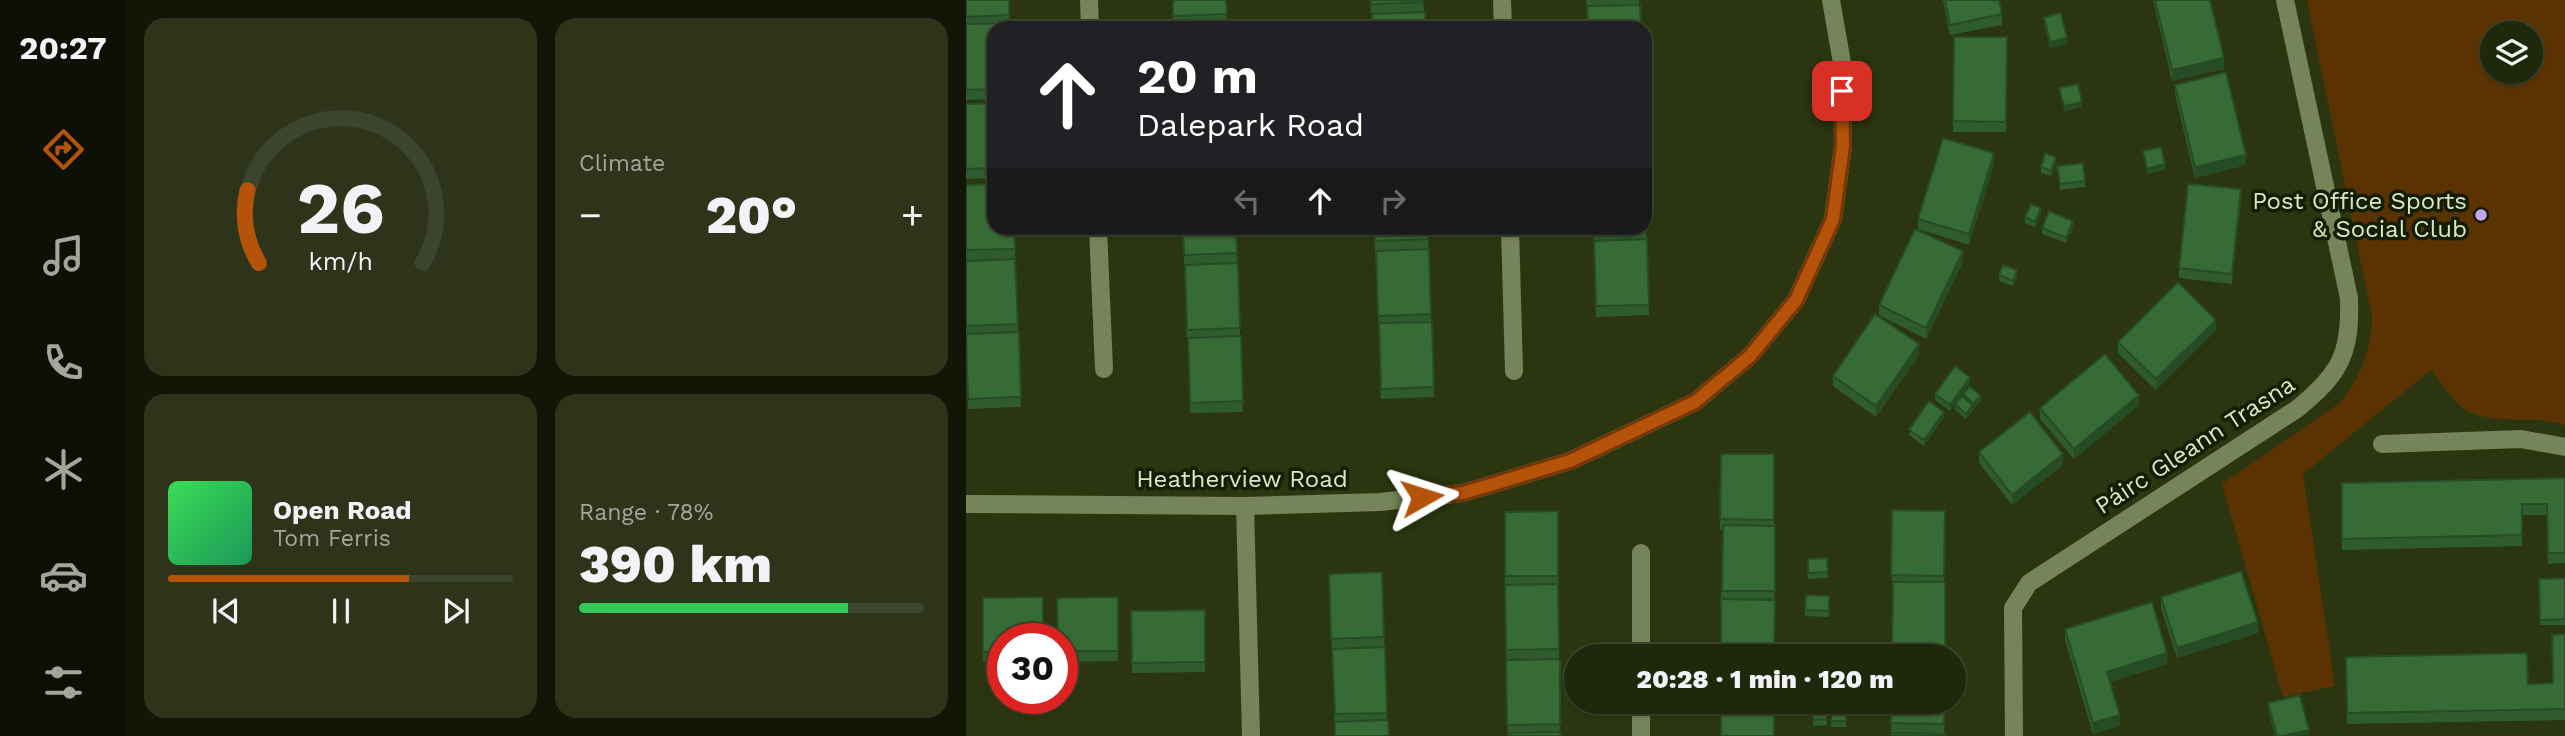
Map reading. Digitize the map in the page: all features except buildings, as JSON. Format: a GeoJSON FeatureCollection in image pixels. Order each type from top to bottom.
{"type":"FeatureCollection","features":[{"type":"Feature","properties":{"kind":"street"},"geometry":{"type":"LineString","coordinates":[[1089,0],[1090,21]]}},
{"type":"Feature","properties":{"kind":"street"},"geometry":{"type":"LineString","coordinates":[[1502,0],[1503,21]]}},
{"type":"Feature","properties":{"kind":"street","name":"Heatherview Road"},"geometry":{"type":"LineString","coordinates":[[966,505],[1245,506],[1392,501],[1463,493],[1570,461],[1695,402],[1750,356],[1796,300],[1833,219],[1843,146],[1842,63],[1831,0]]}},
{"type":"Feature","properties":{"kind":"street","name":"Páirc Gleann Trasna"},"geometry":{"type":"LineString","coordinates":[[2014,736],[2013,608],[2036,576],[2297,410],[2326,386],[2345,356],[2350,330],[2349,298],[2285,0]]}},
{"type":"Feature","properties":{"kind":"street"},"geometry":{"type":"LineString","coordinates":[[1098,235],[1104,369]]}},
{"type":"Feature","properties":{"kind":"street"},"geometry":{"type":"LineString","coordinates":[[1510,235],[1514,371]]}},
{"type":"Feature","properties":{"kind":"street"},"geometry":{"type":"LineString","coordinates":[[2382,444],[2521,439],[2565,447]]}},
{"type":"Feature","properties":{"kind":"street"},"geometry":{"type":"LineString","coordinates":[[1245,506],[1251,736]]}},
{"type":"Feature","properties":{"kind":"street"},"geometry":{"type":"LineString","coordinates":[[1641,553],[1641,644]]}},
{"type":"Feature","properties":{"kind":"street"},"geometry":{"type":"LineString","coordinates":[[1641,714],[1641,736]]}},
{"type":"Feature","properties":{"kind":"shaded area"},"geometry":{"type":"Polygon","coordinates":[[[2307,0],[2565,0],[2565,425],[2474,414],[2454,400],[2431,370],[2303,474],[2335,686],[2283,697],[2222,484],[2340,403],[2364,363],[2370,341],[2372,317],[2307,0]]]}},
{"type":"Feature","properties":{"kind":"place","name":"Post Office Sports & Social Club"},"geometry":{"type":"Point","coordinates":[2481,215]}},
{"type":"Feature","properties":{"kind":"route"},"geometry":{"type":"LineString","coordinates":[[1422,497],[1463,493],[1570,461],[1695,402],[1750,356],[1796,300],[1833,219],[1843,146],[1842,91]]}}]}
